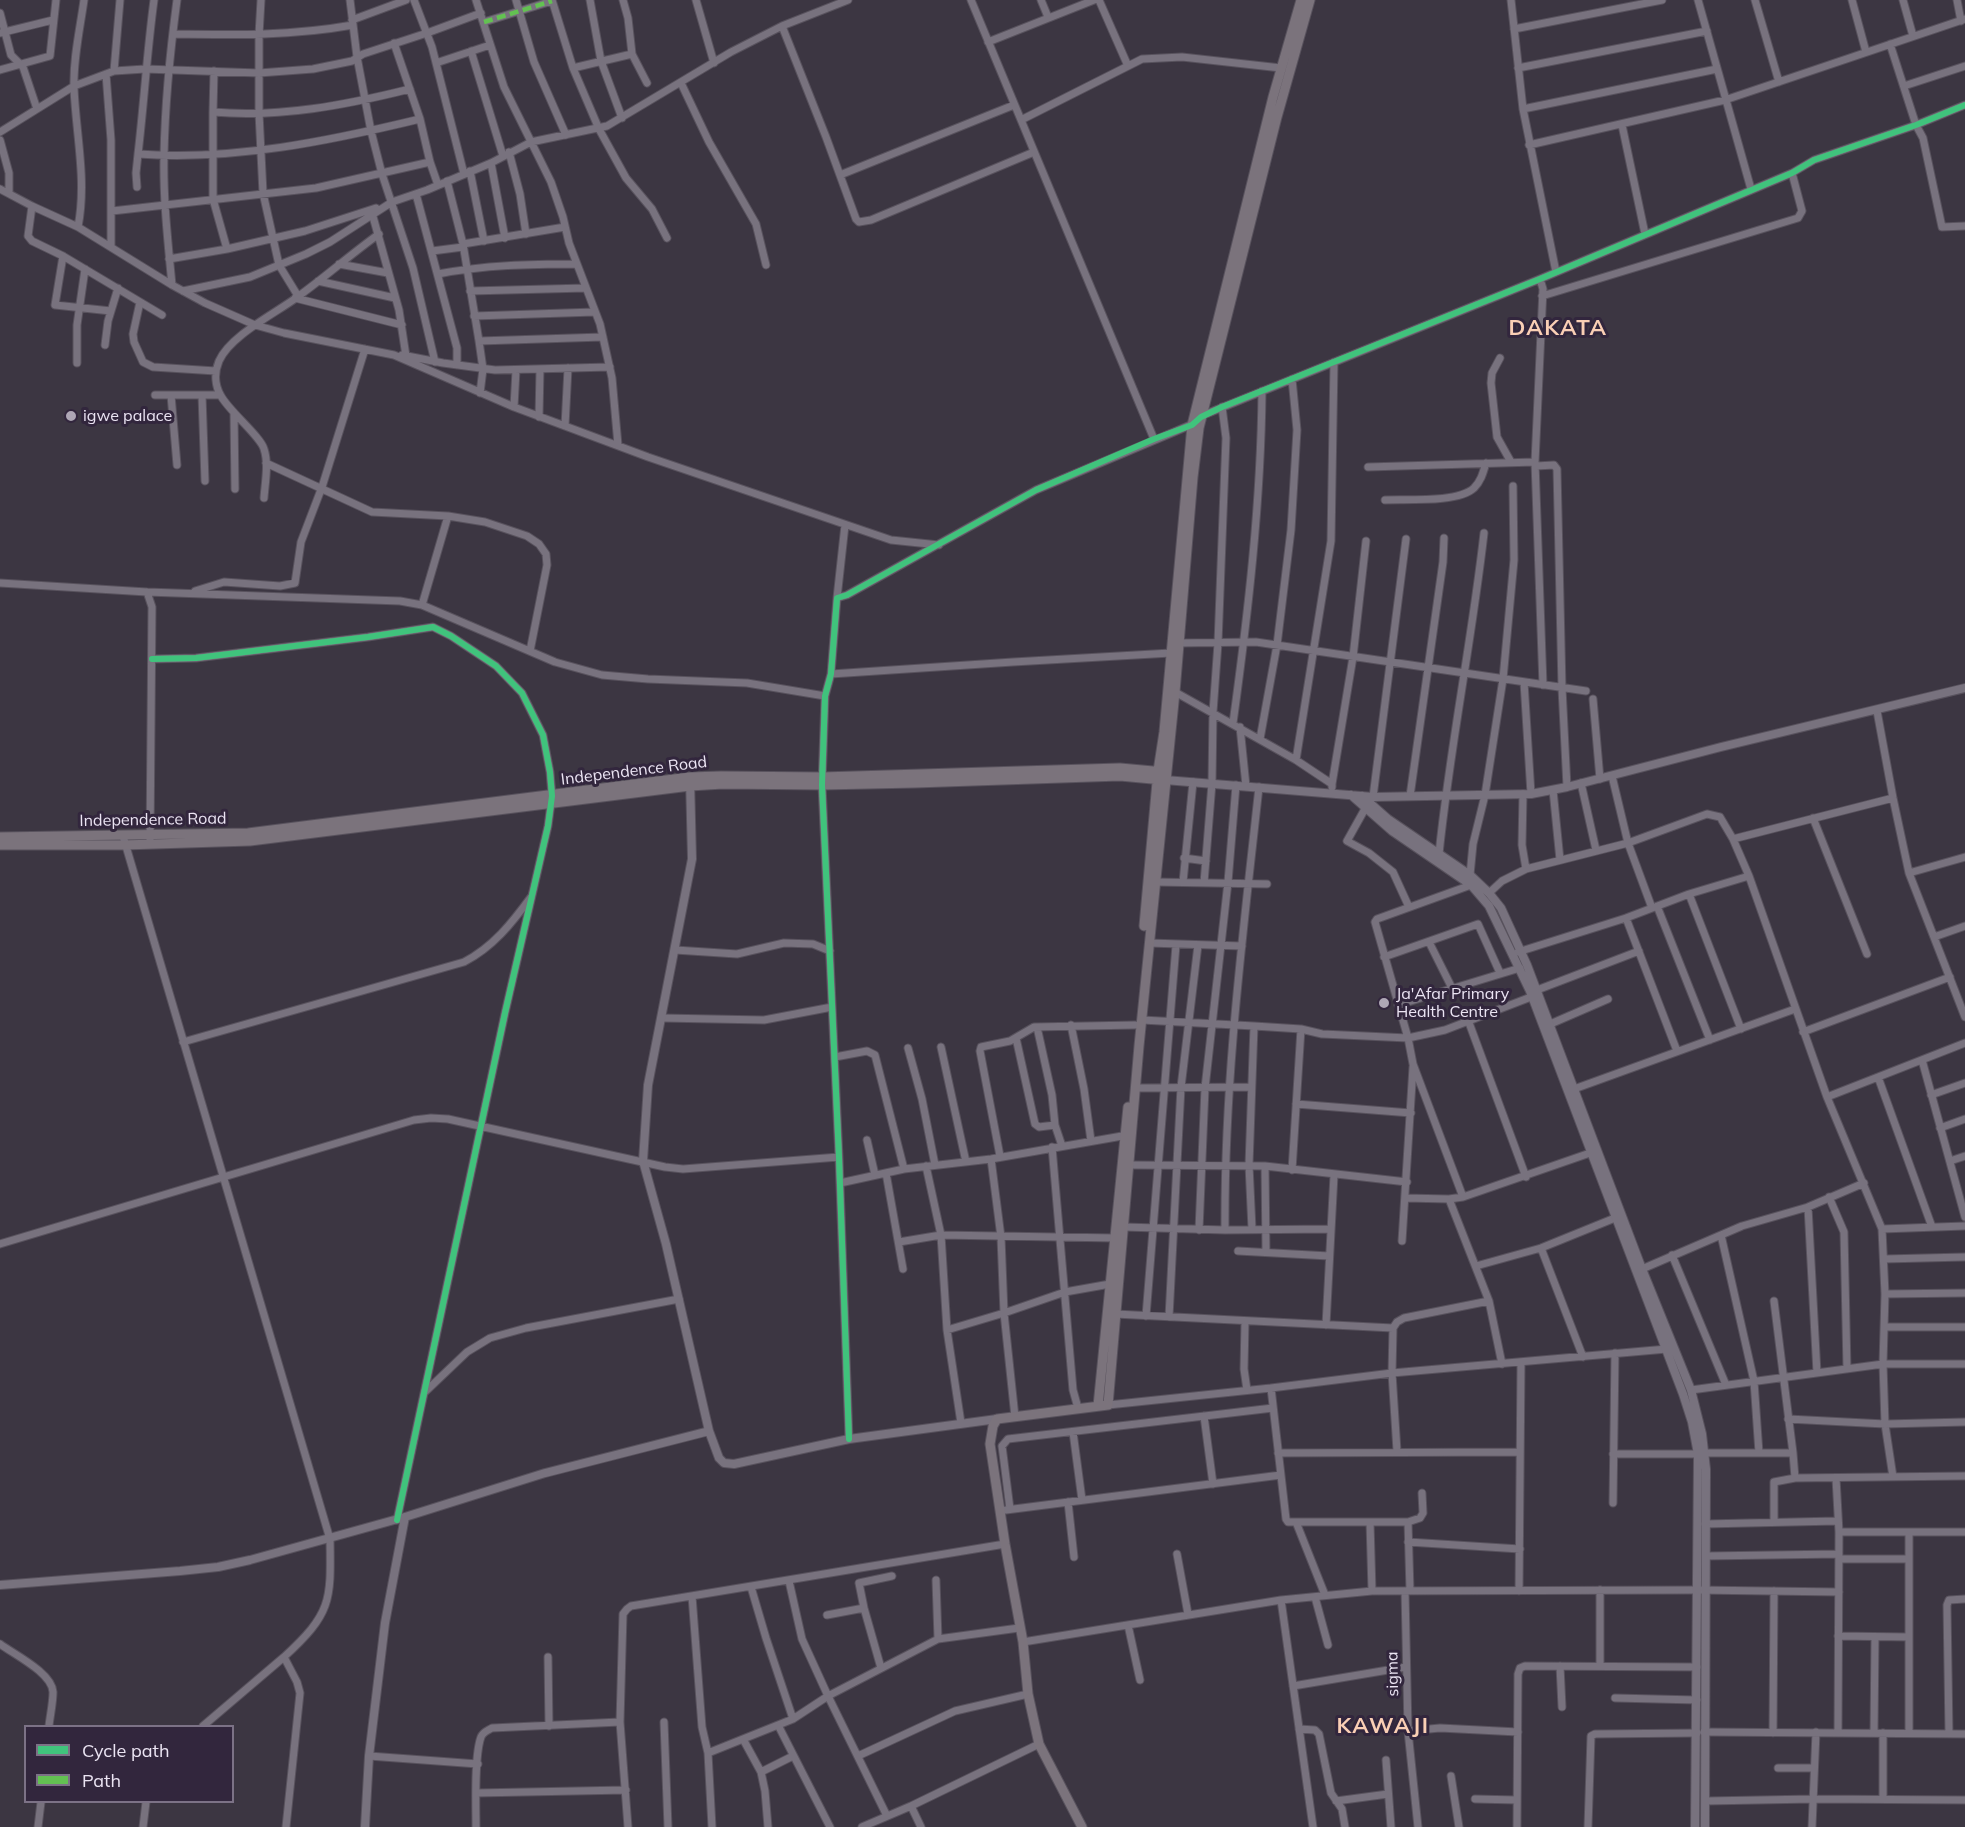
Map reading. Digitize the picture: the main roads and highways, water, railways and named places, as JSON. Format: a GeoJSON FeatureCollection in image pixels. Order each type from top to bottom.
{"type":"FeatureCollection","features":[{"type":"Feature","properties":{"kind":"main road"},"geometry":{"type":"LineString","coordinates":[[1103,1405],[1110,1284],[1136,1088],[1138,1023],[1155,882],[1171,653],[1192,477],[1201,417],[1240,245],[1281,68],[1301,0]]}},
{"type":"Feature","properties":{"kind":"main road"},"geometry":{"type":"LineString","coordinates":[[1103,1405],[1130,1165],[1129,1135],[1138,1023],[1162,776],[1175,692],[1192,425],[1240,245],[1310,0]]}},
{"type":"Feature","properties":{"kind":"main road","name":"Independence Road"},"geometry":{"type":"LineString","coordinates":[[0,837],[149,840],[248,833],[552,800],[721,776],[822,781],[1120,768],[1162,776]]}},
{"type":"Feature","properties":{"kind":"main road","name":"Independence Road"},"geometry":{"type":"LineString","coordinates":[[0,845],[123,840]]}},
{"type":"Feature","properties":{"kind":"main road"},"geometry":{"type":"LineString","coordinates":[[1082,1827],[1039,1744],[1028,1694],[1023,1642],[1005,1544],[1005,1510],[990,1444],[993,1426],[997,1419],[1103,1405]]}},
{"type":"Feature","properties":{"kind":"place","name":"igwe palace"},"geometry":{"type":"Point","coordinates":[71,416]}},
{"type":"Feature","properties":{"kind":"place","name":"Ja'Afar Primary Health Centre"},"geometry":{"type":"Point","coordinates":[1384,1003]}},
{"type":"Feature","properties":{"kind":"district","name":"DAKATA"},"geometry":{"type":"Point","coordinates":[1558,328]}},
{"type":"Feature","properties":{"kind":"district","name":"KAWAJI"},"geometry":{"type":"Point","coordinates":[1383,1726]}}]}
